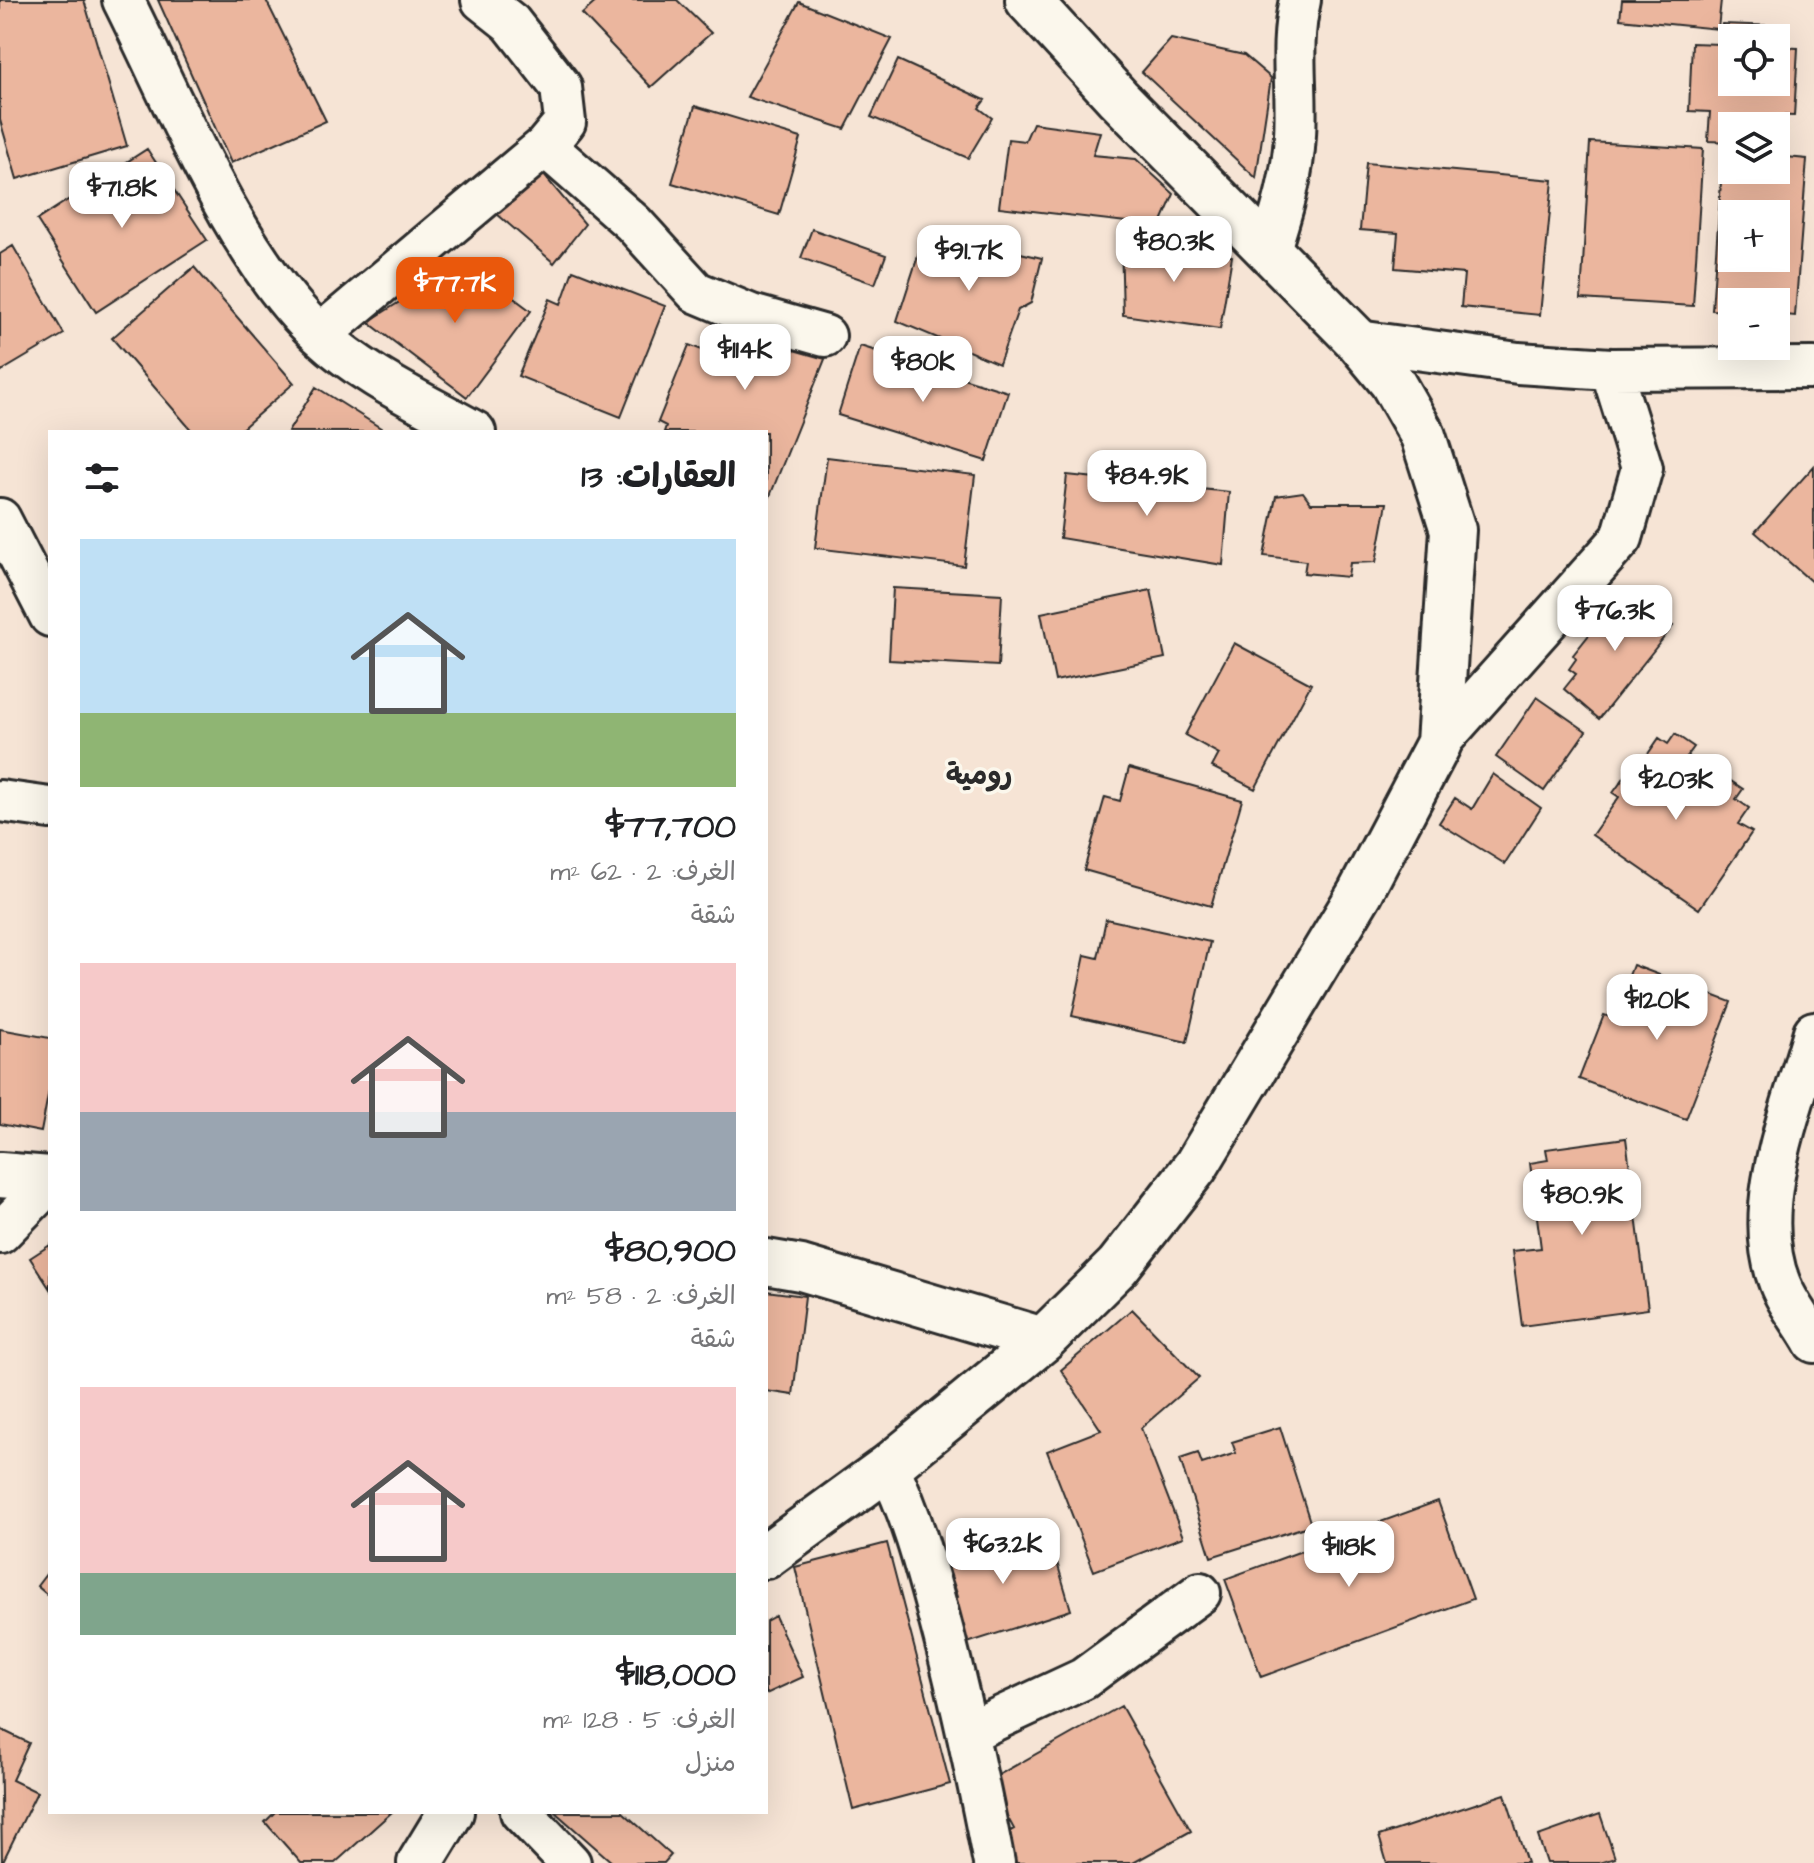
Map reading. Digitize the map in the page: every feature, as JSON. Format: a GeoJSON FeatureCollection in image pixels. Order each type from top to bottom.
{"type":"FeatureCollection","features":[{"type":"Feature","properties":{"kind":"street"},"geometry":{"type":"LineString","coordinates":[[123,0],[255,257],[320,335],[377,376],[472,430]]}},
{"type":"Feature","properties":{"kind":"street"},"geometry":{"type":"LineString","coordinates":[[320,335],[545,146],[565,122],[561,87],[511,23],[482,0]]}},
{"type":"Feature","properties":{"kind":"street"},"geometry":{"type":"LineString","coordinates":[[1028,0],[1118,98],[1358,341],[1392,382],[1423,436],[1453,530],[1439,743]]}},
{"type":"Feature","properties":{"kind":"street"},"geometry":{"type":"LineString","coordinates":[[1270,249],[1290,185],[1295,133],[1292,35],[1300,0]]}},
{"type":"Feature","properties":{"kind":"street"},"geometry":{"type":"LineString","coordinates":[[545,146],[633,223],[696,292],[751,315],[825,336]]}},
{"type":"Feature","properties":{"kind":"street"},"geometry":{"type":"LineString","coordinates":[[1358,341],[1518,363],[1611,369],[1814,368]]}},
{"type":"Feature","properties":{"kind":"street"},"geometry":{"type":"LineString","coordinates":[[768,1555],[888,1467],[1043,1340],[1118,1266],[1196,1166],[1360,893],[1439,743],[1622,538],[1642,468],[1611,369]]}},
{"type":"Feature","properties":{"kind":"street"},"geometry":{"type":"LineString","coordinates":[[0,519],[48,612]]}},
{"type":"Feature","properties":{"kind":"street"},"geometry":{"type":"LineString","coordinates":[[0,801],[48,808]]}},
{"type":"Feature","properties":{"kind":"street"},"geometry":{"type":"LineString","coordinates":[[1814,1032],[1776,1170],[1768,1228],[1779,1283],[1814,1342]]}},
{"type":"Feature","properties":{"kind":"street"},"geometry":{"type":"LineString","coordinates":[[0,1175],[48,1181]]}},
{"type":"Feature","properties":{"kind":"street"},"geometry":{"type":"LineString","coordinates":[[0,1233],[48,1183]]}},
{"type":"Feature","properties":{"kind":"street"},"geometry":{"type":"LineString","coordinates":[[768,1262],[801,1268],[1043,1340]]}},
{"type":"Feature","properties":{"kind":"street"},"geometry":{"type":"LineString","coordinates":[[888,1467],[908,1506],[918,1540],[969,1732],[994,1863]]}},
{"type":"Feature","properties":{"kind":"street"},"geometry":{"type":"LineString","coordinates":[[969,1732],[1083,1679],[1200,1593]]}},
{"type":"Feature","properties":{"kind":"street"},"geometry":{"type":"LineString","coordinates":[[420,1863],[450,1814]]}},
{"type":"Feature","properties":{"kind":"street"},"geometry":{"type":"LineString","coordinates":[[523,1814],[570,1863]]}},
{"type":"Feature","properties":{"kind":"building"},"geometry":{"type":"Polygon","coordinates":[[[0,0],[84,0],[127,146],[17,179],[0,120],[0,0]]]}},
{"type":"Feature","properties":{"kind":"building"},"geometry":{"type":"Polygon","coordinates":[[[158,0],[266,0],[326,121],[231,163],[158,0]]]}},
{"type":"Feature","properties":{"kind":"building"},"geometry":{"type":"Polygon","coordinates":[[[598,0],[677,0],[711,33],[651,87],[582,14],[598,0]]]}},
{"type":"Feature","properties":{"kind":"building"},"geometry":{"type":"Polygon","coordinates":[[[1622,0],[1721,0],[1718,29],[1620,19],[1622,0]]]}},
{"type":"Feature","properties":{"kind":"building"},"geometry":{"type":"Polygon","coordinates":[[[799,2],[892,39],[845,129],[747,97],[799,2]]]}},
{"type":"Feature","properties":{"kind":"building"},"geometry":{"type":"Polygon","coordinates":[[[1171,39],[1244,55],[1271,78],[1256,178],[1142,72],[1171,39]]]}},
{"type":"Feature","properties":{"kind":"building"},"geometry":{"type":"Polygon","coordinates":[[[1692,43],[1718,44],[1718,96],[1790,96],[1790,48],[1798,48],[1794,116],[1790,116],[1790,112],[1718,112],[1718,141],[1708,141],[1710,112],[1689,111],[1692,43]]]}},
{"type":"Feature","properties":{"kind":"building"},"geometry":{"type":"Polygon","coordinates":[[[898,60],[985,100],[979,108],[992,118],[968,158],[871,117],[898,60]]]}},
{"type":"Feature","properties":{"kind":"building"},"geometry":{"type":"Polygon","coordinates":[[[695,106],[801,138],[779,215],[672,183],[695,106]]]}},
{"type":"Feature","properties":{"kind":"building"},"geometry":{"type":"Polygon","coordinates":[[[1033,123],[1100,132],[1093,155],[1136,159],[1174,194],[1160,226],[999,207],[1008,139],[1025,141],[1033,123]]]}},
{"type":"Feature","properties":{"kind":"building"},"geometry":{"type":"Polygon","coordinates":[[[1590,142],[1703,149],[1693,306],[1581,299],[1590,142]]]}},
{"type":"Feature","properties":{"kind":"building"},"geometry":{"type":"Polygon","coordinates":[[[147,149],[207,240],[96,312],[37,220],[147,149]]]}},
{"type":"Feature","properties":{"kind":"building"},"geometry":{"type":"Polygon","coordinates":[[[1790,157],[1807,159],[1795,316],[1790,315],[1790,288],[1718,288],[1718,310],[1712,310],[1718,224],[1718,272],[1790,272],[1790,200],[1720,200],[1721,184],[1790,184],[1790,157]]]}},
{"type":"Feature","properties":{"kind":"building"},"geometry":{"type":"Polygon","coordinates":[[[1366,163],[1553,180],[1540,315],[1461,307],[1464,274],[1395,268],[1398,233],[1360,230],[1366,163]]]}},
{"type":"Feature","properties":{"kind":"building"},"geometry":{"type":"Polygon","coordinates":[[[538,168],[585,224],[554,263],[490,208],[538,168]]]}},
{"type":"Feature","properties":{"kind":"building"},"geometry":{"type":"Polygon","coordinates":[[[812,229],[886,255],[875,284],[801,258],[812,229]]]}},
{"type":"Feature","properties":{"kind":"building"},"geometry":{"type":"Polygon","coordinates":[[[926,231],[1042,258],[1031,303],[1018,310],[999,364],[897,321],[926,231]]]}},
{"type":"Feature","properties":{"kind":"building"},"geometry":{"type":"Polygon","coordinates":[[[1121,239],[1232,256],[1220,329],[1123,315],[1121,239]]]}},
{"type":"Feature","properties":{"kind":"building"},"geometry":{"type":"Polygon","coordinates":[[[13,246],[64,334],[0,372],[0,254],[13,246]]]}},
{"type":"Feature","properties":{"kind":"building"},"geometry":{"type":"Polygon","coordinates":[[[464,261],[531,311],[467,397],[368,322],[464,261]]]}},
{"type":"Feature","properties":{"kind":"building"},"geometry":{"type":"Polygon","coordinates":[[[194,267],[294,383],[240,430],[191,430],[112,338],[194,267]]]}},
{"type":"Feature","properties":{"kind":"building"},"geometry":{"type":"Polygon","coordinates":[[[573,270],[665,306],[621,417],[518,376],[550,299],[561,304],[573,270]]]}},
{"type":"Feature","properties":{"kind":"building"},"geometry":{"type":"Polygon","coordinates":[[[732,322],[825,359],[768,501],[768,430],[665,430],[666,426],[658,422],[689,345],[718,356],[732,322]]]}},
{"type":"Feature","properties":{"kind":"building"},"geometry":{"type":"Polygon","coordinates":[[[860,346],[1008,392],[986,461],[838,415],[860,346]]]}},
{"type":"Feature","properties":{"kind":"building"},"geometry":{"type":"Polygon","coordinates":[[[316,387],[384,430],[289,430],[316,387]]]}},
{"type":"Feature","properties":{"kind":"building"},"geometry":{"type":"Polygon","coordinates":[[[827,457],[975,475],[964,566],[815,548],[827,457]]]}},
{"type":"Feature","properties":{"kind":"building"},"geometry":{"type":"Polygon","coordinates":[[[1814,466],[1814,584],[1755,532],[1814,466]]]}},
{"type":"Feature","properties":{"kind":"building"},"geometry":{"type":"Polygon","coordinates":[[[1067,475],[1229,492],[1223,565],[1060,538],[1067,475]]]}},
{"type":"Feature","properties":{"kind":"building"},"geometry":{"type":"Polygon","coordinates":[[[1303,492],[1311,503],[1387,503],[1376,562],[1350,563],[1348,577],[1304,573],[1306,561],[1264,556],[1276,496],[1303,492]]]}},
{"type":"Feature","properties":{"kind":"building"},"geometry":{"type":"Polygon","coordinates":[[[893,588],[1002,594],[998,666],[889,660],[893,588]]]}},
{"type":"Feature","properties":{"kind":"building"},"geometry":{"type":"Polygon","coordinates":[[[1151,590],[1165,658],[1055,681],[1041,613],[1151,590]]]}},
{"type":"Feature","properties":{"kind":"building"},"geometry":{"type":"Polygon","coordinates":[[[1623,592],[1673,626],[1599,719],[1564,689],[1576,674],[1569,669],[1576,659],[1573,655],[1623,592]]]}},
{"type":"Feature","properties":{"kind":"building"},"geometry":{"type":"Polygon","coordinates":[[[1234,643],[1311,684],[1255,789],[1212,767],[1219,754],[1185,735],[1234,643]]]}},
{"type":"Feature","properties":{"kind":"building"},"geometry":{"type":"Polygon","coordinates":[[[1537,697],[1586,731],[1544,791],[1496,757],[1537,697]]]}},
{"type":"Feature","properties":{"kind":"building"},"geometry":{"type":"Polygon","coordinates":[[[1675,734],[1694,747],[1683,762],[1714,784],[1720,774],[1743,789],[1736,799],[1749,808],[1738,824],[1752,832],[1699,909],[1592,835],[1619,797],[1613,793],[1636,761],[1641,764],[1659,738],[1668,744],[1675,734]]]}},
{"type":"Feature","properties":{"kind":"building"},"geometry":{"type":"Polygon","coordinates":[[[1129,768],[1242,800],[1211,906],[1084,870],[1105,797],[1120,801],[1129,768]]]}},
{"type":"Feature","properties":{"kind":"building"},"geometry":{"type":"Polygon","coordinates":[[[1493,774],[1541,808],[1505,864],[1439,823],[1455,798],[1472,809],[1493,774]]]}},
{"type":"Feature","properties":{"kind":"building"},"geometry":{"type":"Polygon","coordinates":[[[1106,919],[1210,942],[1187,1042],[1072,1016],[1085,955],[1098,958],[1106,919]]]}},
{"type":"Feature","properties":{"kind":"building"},"geometry":{"type":"Polygon","coordinates":[[[1633,965],[1731,1002],[1686,1119],[1579,1079],[1604,1015],[1613,1018],[1633,965]]]}},
{"type":"Feature","properties":{"kind":"building"},"geometry":{"type":"Polygon","coordinates":[[[0,1029],[48,1038],[48,1095],[41,1132],[0,1124],[0,1029]]]}},
{"type":"Feature","properties":{"kind":"building"},"geometry":{"type":"Polygon","coordinates":[[[1626,1138],[1648,1309],[1522,1326],[1512,1251],[1541,1248],[1530,1163],[1548,1160],[1546,1149],[1626,1138]]]}},
{"type":"Feature","properties":{"kind":"building"},"geometry":{"type":"Polygon","coordinates":[[[48,1246],[48,1286],[30,1258],[48,1246]]]}},
{"type":"Feature","properties":{"kind":"building"},"geometry":{"type":"Polygon","coordinates":[[[768,1291],[805,1296],[793,1395],[768,1391],[768,1291]]]}},
{"type":"Feature","properties":{"kind":"building"},"geometry":{"type":"Polygon","coordinates":[[[1132,1309],[1199,1378],[1141,1428],[1183,1537],[1094,1571],[1047,1451],[1101,1430],[1061,1370],[1132,1309]]]}},
{"type":"Feature","properties":{"kind":"building"},"geometry":{"type":"Polygon","coordinates":[[[1280,1427],[1311,1525],[1211,1557],[1180,1459],[1198,1453],[1202,1464],[1236,1453],[1232,1442],[1280,1427]]]}},
{"type":"Feature","properties":{"kind":"building"},"geometry":{"type":"Polygon","coordinates":[[[1438,1501],[1473,1599],[1261,1677],[1225,1579],[1438,1501]]]}},
{"type":"Feature","properties":{"kind":"building"},"geometry":{"type":"Polygon","coordinates":[[[1030,1527],[1042,1564],[1056,1559],[1071,1610],[961,1645],[947,1601],[958,1597],[944,1554],[1030,1527]]]}},
{"type":"Feature","properties":{"kind":"building"},"geometry":{"type":"Polygon","coordinates":[[[887,1543],[950,1784],[853,1810],[795,1567],[887,1543]]]}},
{"type":"Feature","properties":{"kind":"building"},"geometry":{"type":"Polygon","coordinates":[[[48,1572],[48,1595],[37,1586],[48,1572]]]}},
{"type":"Feature","properties":{"kind":"building"},"geometry":{"type":"Polygon","coordinates":[[[775,1616],[803,1677],[768,1693],[768,1620],[775,1616]]]}},
{"type":"Feature","properties":{"kind":"building"},"geometry":{"type":"Polygon","coordinates":[[[1121,1706],[1191,1831],[1133,1863],[1010,1863],[997,1838],[1014,1829],[988,1781],[1121,1706]]]}},
{"type":"Feature","properties":{"kind":"building"},"geometry":{"type":"Polygon","coordinates":[[[0,1729],[29,1743],[12,1780],[37,1792],[2,1863],[0,1729]]]}},
{"type":"Feature","properties":{"kind":"building"},"geometry":{"type":"Polygon","coordinates":[[[1505,1794],[1527,1863],[1387,1863],[1379,1836],[1505,1794]]]}},
{"type":"Feature","properties":{"kind":"building"},"geometry":{"type":"Polygon","coordinates":[[[273,1814],[390,1814],[335,1863],[301,1863],[265,1822],[273,1814]]]}},
{"type":"Feature","properties":{"kind":"building"},"geometry":{"type":"Polygon","coordinates":[[[557,1814],[625,1814],[671,1855],[664,1863],[613,1863],[557,1814]]]}},
{"type":"Feature","properties":{"kind":"building"},"geometry":{"type":"Polygon","coordinates":[[[1600,1814],[1615,1858],[1599,1863],[1547,1863],[1538,1836],[1600,1814]]]}},
{"type":"Feature","properties":{"kind":"district","name":"رومية"},"geometry":{"type":"Point","coordinates":[979,774]}}]}
